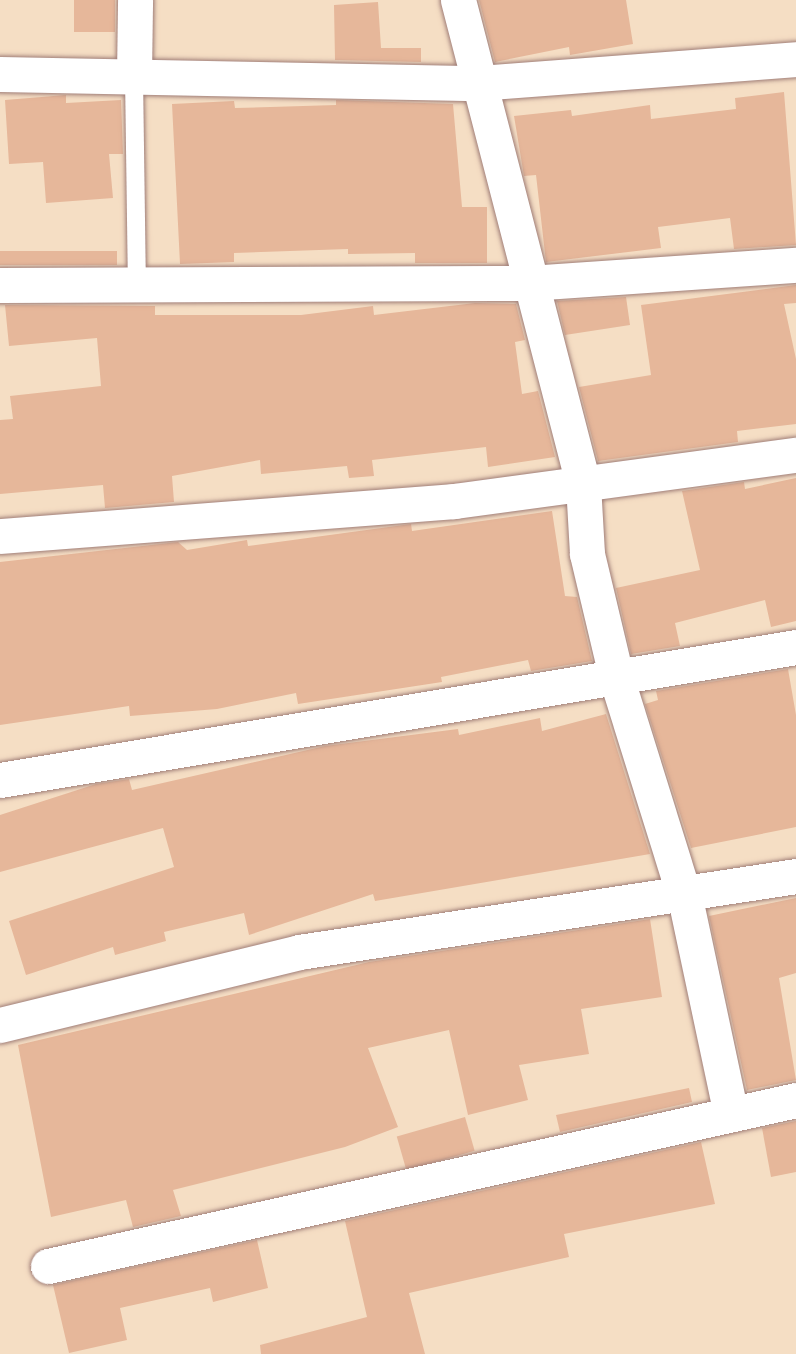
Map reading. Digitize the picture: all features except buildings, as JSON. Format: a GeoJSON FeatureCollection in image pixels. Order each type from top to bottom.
{"type":"FeatureCollection","features":[{"type":"Feature","properties":{"kind":"street"},"geometry":{"type":"LineString","coordinates":[[134,76],[135,0]]}},
{"type":"Feature","properties":{"kind":"street"},"geometry":{"type":"LineString","coordinates":[[458,0],[583,484],[587,554],[617,680],[685,898],[731,1114]]}},
{"type":"Feature","properties":{"kind":"street"},"geometry":{"type":"LineString","coordinates":[[0,74],[478,83],[796,59]]}},
{"type":"Feature","properties":{"kind":"street"},"geometry":{"type":"LineString","coordinates":[[0,285],[137,282],[529,283],[796,265]]}},
{"type":"Feature","properties":{"kind":"street"},"geometry":{"type":"LineString","coordinates":[[0,536],[454,501],[796,455]]}},
{"type":"Feature","properties":{"kind":"street"},"geometry":{"type":"LineString","coordinates":[[0,780],[617,680],[796,647]]}},
{"type":"Feature","properties":{"kind":"street"},"geometry":{"type":"LineString","coordinates":[[0,1025],[299,952],[685,898],[796,876]]}},
{"type":"Feature","properties":{"kind":"street"},"geometry":{"type":"LineString","coordinates":[[48,1266],[796,1100]]}},
{"type":"Feature","properties":{"kind":"lane"},"geometry":{"type":"LineString","coordinates":[[134,76],[137,282]]}}]}
